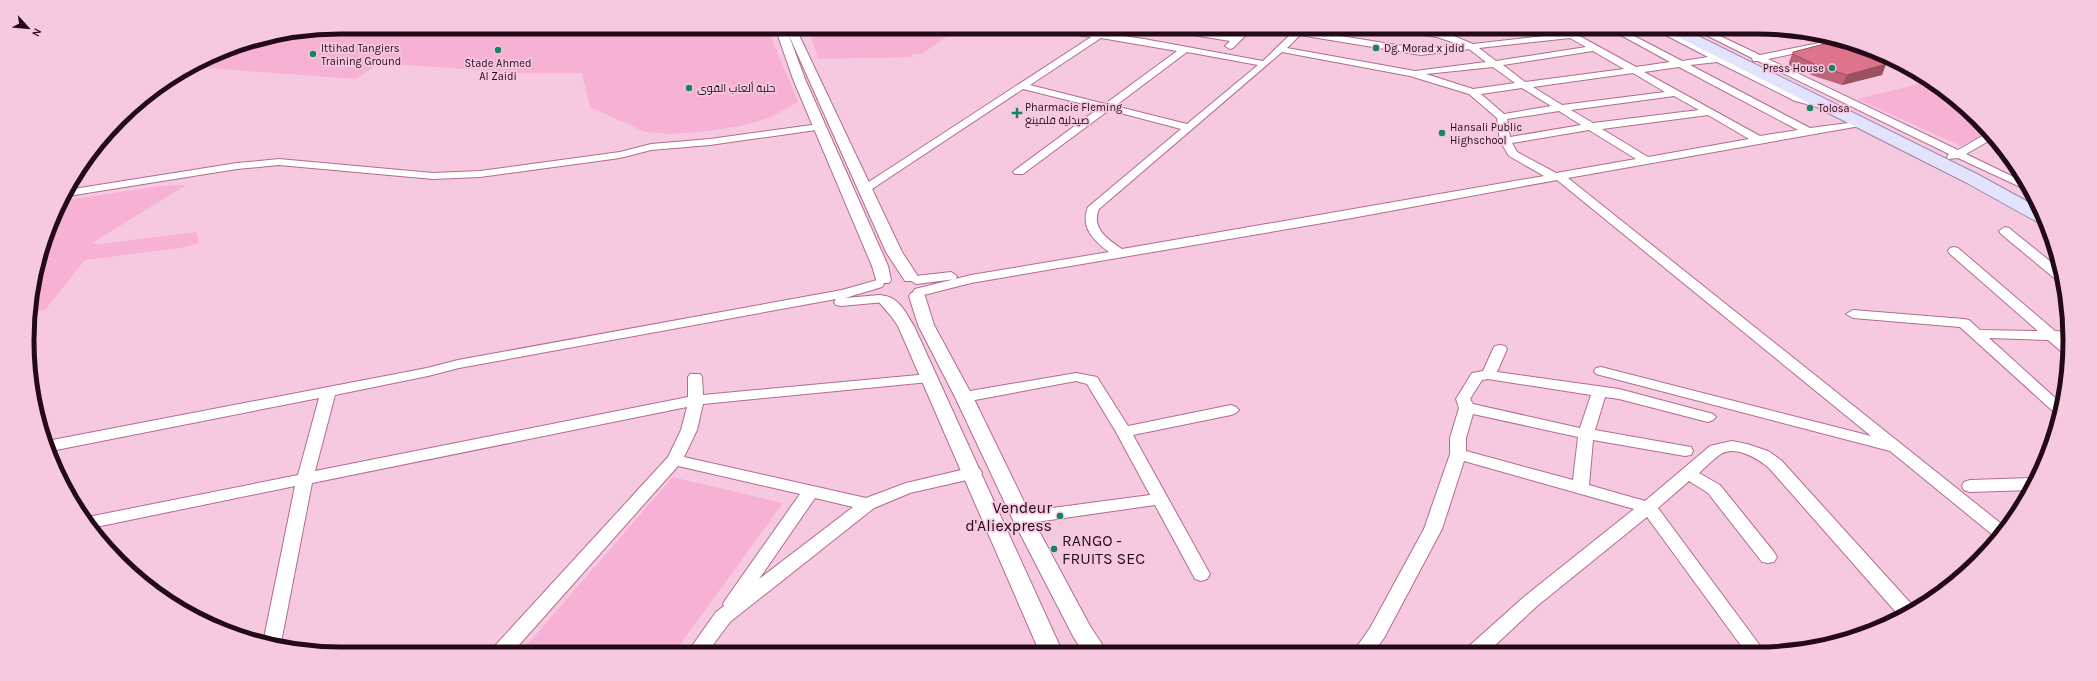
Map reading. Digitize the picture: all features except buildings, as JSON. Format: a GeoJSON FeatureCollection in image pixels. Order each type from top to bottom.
{"type":"FeatureCollection","features":[{"type":"Feature","properties":{"kind":"main road"},"geometry":{"type":"LineString","coordinates":[[1683,34],[1822,105],[1971,178],[2036,214]]}},
{"type":"Feature","properties":{"kind":"main road"},"geometry":{"type":"LineString","coordinates":[[1698,34],[1954,156],[2026,196]]}},
{"type":"Feature","properties":{"kind":"street"},"geometry":{"type":"LineString","coordinates":[[782,34],[791,62],[880,266],[882,291],[906,326],[974,473],[1049,647]]}},
{"type":"Feature","properties":{"kind":"street"},"geometry":{"type":"LineString","coordinates":[[793,34],[894,252],[916,286],[923,317],[964,397],[1022,518],[1082,632],[1093,647]]}},
{"type":"Feature","properties":{"kind":"street"},"geometry":{"type":"LineString","coordinates":[[1086,34],[1160,45],[1265,64]]}},
{"type":"Feature","properties":{"kind":"street"},"geometry":{"type":"LineString","coordinates":[[1114,38],[1118,34]]}},
{"type":"Feature","properties":{"kind":"street"},"geometry":{"type":"LineString","coordinates":[[1160,45],[1173,34]]}},
{"type":"Feature","properties":{"kind":"street"},"geometry":{"type":"LineString","coordinates":[[1211,34],[1236,39]]}},
{"type":"Feature","properties":{"kind":"street"},"geometry":{"type":"LineString","coordinates":[[1220,56],[1241,34]]}},
{"type":"Feature","properties":{"kind":"street"},"geometry":{"type":"LineString","coordinates":[[1115,251],[1092,230],[1089,218],[1094,207],[1265,64],[1297,34]]}},
{"type":"Feature","properties":{"kind":"street"},"geometry":{"type":"LineString","coordinates":[[1314,34],[1395,60],[1412,73],[1472,92],[1490,105],[1502,117],[1505,141],[1513,154],[1553,175],[1897,448],[1998,530]]}},
{"type":"Feature","properties":{"kind":"street"},"geometry":{"type":"LineString","coordinates":[[1438,34],[1456,39],[1469,46],[1522,84],[1641,158]]}},
{"type":"Feature","properties":{"kind":"street"},"geometry":{"type":"LineString","coordinates":[[1623,34],[1804,128]]}},
{"type":"Feature","properties":{"kind":"street"},"geometry":{"type":"LineString","coordinates":[[1668,34],[1799,99],[1822,105]]}},
{"type":"Feature","properties":{"kind":"street"},"geometry":{"type":"LineString","coordinates":[[1707,34],[1753,59],[1832,43]]}},
{"type":"Feature","properties":{"kind":"street"},"geometry":{"type":"LineString","coordinates":[[1280,49],[1395,60],[1428,51],[1574,35],[1755,137]]}},
{"type":"Feature","properties":{"kind":"street"},"geometry":{"type":"LineString","coordinates":[[865,189],[1098,36]]}},
{"type":"Feature","properties":{"kind":"street"},"geometry":{"type":"LineString","coordinates":[[1412,73],[1493,64],[1595,48]]}},
{"type":"Feature","properties":{"kind":"street"},"geometry":{"type":"LineString","coordinates":[[1019,172],[1184,50]]}},
{"type":"Feature","properties":{"kind":"street"},"geometry":{"type":"LineString","coordinates":[[1472,92],[1522,84],[1637,71],[1716,59]]}},
{"type":"Feature","properties":{"kind":"street"},"geometry":{"type":"LineString","coordinates":[[1022,86],[1109,106],[1188,127]]}},
{"type":"Feature","properties":{"kind":"street"},"geometry":{"type":"LineString","coordinates":[[1502,117],[1677,93]]}},
{"type":"Feature","properties":{"kind":"street"},"geometry":{"type":"LineString","coordinates":[[1505,141],[1589,127],[1711,112]]}},
{"type":"Feature","properties":{"kind":"street"},"geometry":{"type":"LineString","coordinates":[[52,445],[329,390],[428,372],[485,365],[834,303],[882,291],[900,276],[916,286],[971,279],[1115,251],[1553,175],[1854,120]]}},
{"type":"Feature","properties":{"kind":"street"},"geometry":{"type":"LineString","coordinates":[[75,188],[278,156],[303,156],[433,169],[483,168],[616,151],[651,142],[710,138],[818,124]]}},
{"type":"Feature","properties":{"kind":"street"},"geometry":{"type":"LineString","coordinates":[[72,193],[237,166],[279,162],[433,176],[474,175],[620,155],[651,147],[710,142],[818,124]]}},
{"type":"Feature","properties":{"kind":"street"},"geometry":{"type":"LineString","coordinates":[[1954,156],[1977,145],[1987,138]]}},
{"type":"Feature","properties":{"kind":"street"},"geometry":{"type":"LineString","coordinates":[[1954,156],[2021,186]]}},
{"type":"Feature","properties":{"kind":"street"},"geometry":{"type":"LineString","coordinates":[[2005,231],[2055,271]]}},
{"type":"Feature","properties":{"kind":"street"},"geometry":{"type":"LineString","coordinates":[[1954,251],[2063,345]]}},
{"type":"Feature","properties":{"kind":"street"},"geometry":{"type":"LineString","coordinates":[[882,291],[906,301],[916,286]]}},
{"type":"Feature","properties":{"kind":"street"},"geometry":{"type":"LineString","coordinates":[[1853,314],[1960,322],[1969,326],[2056,406]]}},
{"type":"Feature","properties":{"kind":"street"},"geometry":{"type":"LineString","coordinates":[[1978,334],[2063,336]]}},
{"type":"Feature","properties":{"kind":"street"},"geometry":{"type":"LineString","coordinates":[[1488,375],[1500,349]]}},
{"type":"Feature","properties":{"kind":"street"},"geometry":{"type":"LineString","coordinates":[[1601,371],[1897,448]]}},
{"type":"Feature","properties":{"kind":"street"},"geometry":{"type":"LineString","coordinates":[[1370,647],[1433,529],[1458,454],[1458,438],[1467,408],[1463,398],[1477,376],[1488,375],[1619,394],[1708,417]]}},
{"type":"Feature","properties":{"kind":"street"},"geometry":{"type":"LineString","coordinates":[[505,647],[674,460],[692,424],[697,400],[694,377]]}},
{"type":"Feature","properties":{"kind":"street"},"geometry":{"type":"LineString","coordinates":[[964,397],[1076,377],[1085,378],[1096,384],[1124,432],[1201,574]]}},
{"type":"Feature","properties":{"kind":"street"},"geometry":{"type":"LineString","coordinates":[[93,521],[697,400],[929,378]]}},
{"type":"Feature","properties":{"kind":"street"},"geometry":{"type":"LineString","coordinates":[[273,639],[305,479],[329,390]]}},
{"type":"Feature","properties":{"kind":"street"},"geometry":{"type":"LineString","coordinates":[[1580,488],[1586,434],[1599,392]]}},
{"type":"Feature","properties":{"kind":"street"},"geometry":{"type":"LineString","coordinates":[[1467,408],[1586,434],[1685,451]]}},
{"type":"Feature","properties":{"kind":"street"},"geometry":{"type":"LineString","coordinates":[[1124,432],[1231,410]]}},
{"type":"Feature","properties":{"kind":"street"},"geometry":{"type":"LineString","coordinates":[[1480,647],[1531,601],[1648,508],[1688,473],[1721,447],[1743,448],[1769,459],[1904,609]]}},
{"type":"Feature","properties":{"kind":"street"},"geometry":{"type":"LineString","coordinates":[[1458,454],[1648,508],[1654,514],[1752,647]]}},
{"type":"Feature","properties":{"kind":"street"},"geometry":{"type":"LineString","coordinates":[[674,460],[868,504]]}},
{"type":"Feature","properties":{"kind":"street"},"geometry":{"type":"LineString","coordinates":[[723,617],[868,504],[884,495],[898,490],[974,473]]}},
{"type":"Feature","properties":{"kind":"street"},"geometry":{"type":"LineString","coordinates":[[1688,473],[1714,489],[1768,557]]}},
{"type":"Feature","properties":{"kind":"street"},"geometry":{"type":"LineString","coordinates":[[1970,486],[2027,484]]}},
{"type":"Feature","properties":{"kind":"street"},"geometry":{"type":"LineString","coordinates":[[702,647],[810,492]]}},
{"type":"Feature","properties":{"kind":"street"},"geometry":{"type":"LineString","coordinates":[[1022,518],[1160,499]]}},
{"type":"Feature","properties":{"kind":"shaded area"},"geometry":{"type":"Polygon","coordinates":[[[770,34],[798,102],[769,118],[740,126],[700,132],[671,134],[645,132],[590,107],[582,73],[522,73],[380,63],[356,79],[206,68],[234,53],[261,44],[320,35],[770,34]]]}},
{"type":"Feature","properties":{"kind":"shaded area"},"geometry":{"type":"Polygon","coordinates":[[[810,34],[950,34],[922,54],[913,54],[912,57],[819,59],[810,34]]]}},
{"type":"Feature","properties":{"kind":"shaded area"},"geometry":{"type":"Polygon","coordinates":[[[1904,74],[1907,74],[1921,82],[1904,74]]]}},
{"type":"Feature","properties":{"kind":"shaded area"},"geometry":{"type":"Polygon","coordinates":[[[1923,83],[1959,110],[1984,135],[1961,146],[1857,99],[1923,83]]]}},
{"type":"Feature","properties":{"kind":"shaded area"},"geometry":{"type":"Polygon","coordinates":[[[186,185],[92,243],[100,244],[196,232],[199,243],[180,248],[85,260],[45,310],[36,311],[44,261],[57,223],[69,200],[160,186],[186,185]]]}},
{"type":"Feature","properties":{"kind":"shaded area"},"geometry":{"type":"Polygon","coordinates":[[[672,478],[783,503],[678,647],[525,647],[672,478]]]}},
{"type":"Feature","properties":{"kind":"place","name":"Dg. Morad x jdid"},"geometry":{"type":"Point","coordinates":[1376,48]}},
{"type":"Feature","properties":{"kind":"place","name":"Stade Ahmed Al Zaidi"},"geometry":{"type":"Point","coordinates":[498,50]}},
{"type":"Feature","properties":{"kind":"place","name":"Ittihad Tangiers Training Ground"},"geometry":{"type":"Point","coordinates":[313,54]}},
{"type":"Feature","properties":{"kind":"place","name":"Press House"},"geometry":{"type":"Point","coordinates":[1832,68]}},
{"type":"Feature","properties":{"kind":"place","name":"حلبة ألعاب القوى"},"geometry":{"type":"Point","coordinates":[689,88]}},
{"type":"Feature","properties":{"kind":"place","name":"Tolosa"},"geometry":{"type":"Point","coordinates":[1810,108]}},
{"type":"Feature","properties":{"kind":"place","name":"Pharmacie Fleming صيدلية فلمينغ"},"geometry":{"type":"Point","coordinates":[1017,113]}},
{"type":"Feature","properties":{"kind":"place","name":"Hansali Public Highschool"},"geometry":{"type":"Point","coordinates":[1442,133]}},
{"type":"Feature","properties":{"kind":"place","name":"Vendeur d'Aliexpress"},"geometry":{"type":"Point","coordinates":[1060,516]}},
{"type":"Feature","properties":{"kind":"place","name":"RANGO - FRUITS SEC"},"geometry":{"type":"Point","coordinates":[1054,549]}}]}
